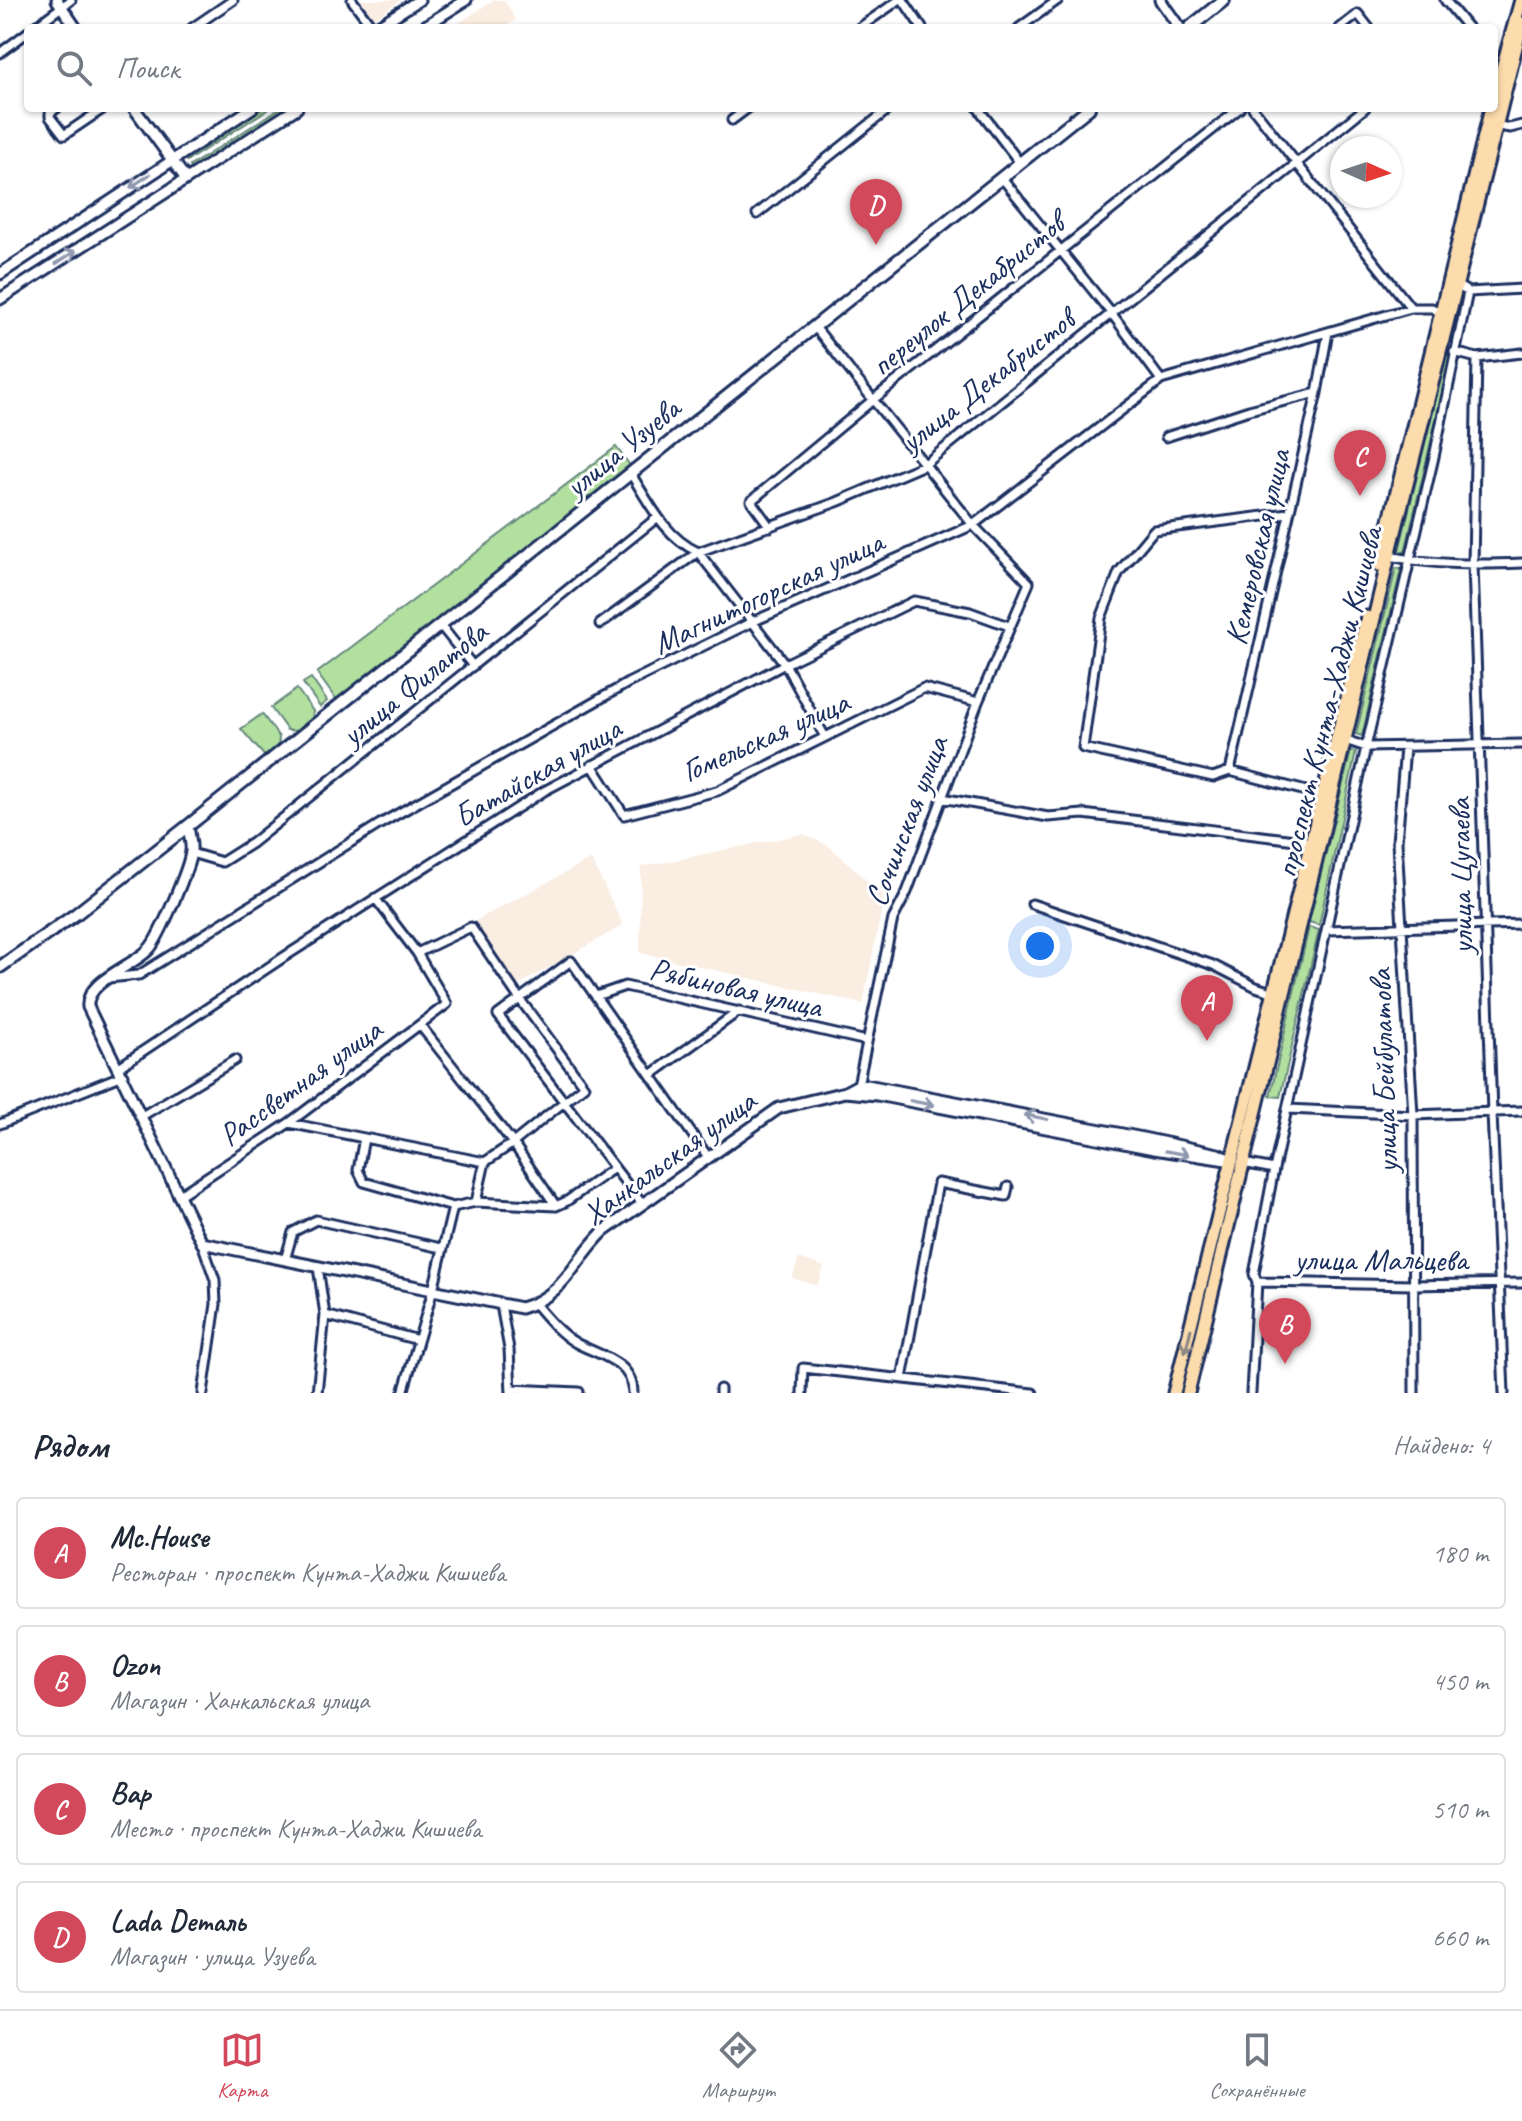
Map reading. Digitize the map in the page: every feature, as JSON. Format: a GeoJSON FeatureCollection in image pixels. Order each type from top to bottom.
{"type":"FeatureCollection","features":[{"type":"Feature","properties":{"kind":"main road"},"geometry":{"type":"LineString","coordinates":[[1193,24],[1224,0]]}},
{"type":"Feature","properties":{"kind":"main road","name":"проспект Кунта-Хаджи Кишиева"},"geometry":{"type":"LineString","coordinates":[[1498,79],[1521,0]]}},
{"type":"Feature","properties":{"kind":"main road","name":"проспект Кунта-Хаджи Кишиева"},"geometry":{"type":"LineString","coordinates":[[1498,86],[1504,53],[1522,23]]}},
{"type":"Feature","properties":{"kind":"main road","name":"улица Узуева"},"geometry":{"type":"LineString","coordinates":[[0,967],[76,914],[188,826],[1084,112]]}},
{"type":"Feature","properties":{"kind":"main road","name":"проспект Кунта-Хаджи Кишиева"},"geometry":{"type":"LineString","coordinates":[[1174,1393],[1275,1032],[1343,715],[1452,265],[1491,124],[1491,112]]}},
{"type":"Feature","properties":{"kind":"main road","name":"проспект Кунта-Хаджи Кишиева"},"geometry":{"type":"LineString","coordinates":[[1188,1393],[1274,993],[1312,842],[1345,740],[1444,335],[1493,112]]}},
{"type":"Feature","properties":{"kind":"street"},"geometry":{"type":"LineString","coordinates":[[37,24],[59,4],[71,0]]}},
{"type":"Feature","properties":{"kind":"street"},"geometry":{"type":"LineString","coordinates":[[198,24],[233,0]]}},
{"type":"Feature","properties":{"kind":"street"},"geometry":{"type":"LineString","coordinates":[[352,0],[371,24]]}},
{"type":"Feature","properties":{"kind":"street"},"geometry":{"type":"LineString","coordinates":[[380,24],[419,0]]}},
{"type":"Feature","properties":{"kind":"street"},"geometry":{"type":"LineString","coordinates":[[428,24],[466,0]]}},
{"type":"Feature","properties":{"kind":"street"},"geometry":{"type":"LineString","coordinates":[[865,24],[901,0],[919,24]]}},
{"type":"Feature","properties":{"kind":"street"},"geometry":{"type":"LineString","coordinates":[[1025,24],[1058,0]]}},
{"type":"Feature","properties":{"kind":"street"},"geometry":{"type":"LineString","coordinates":[[1160,0],[1184,24]]}},
{"type":"Feature","properties":{"kind":"street"},"geometry":{"type":"LineString","coordinates":[[1445,0],[1465,24]]}},
{"type":"Feature","properties":{"kind":"street"},"geometry":{"type":"LineString","coordinates":[[59,4],[73,24]]}},
{"type":"Feature","properties":{"kind":"street"},"geometry":{"type":"LineString","coordinates":[[1345,24],[1358,14],[1366,24]]}},
{"type":"Feature","properties":{"kind":"street"},"geometry":{"type":"LineString","coordinates":[[0,53],[24,35]]}},
{"type":"Feature","properties":{"kind":"street"},"geometry":{"type":"LineString","coordinates":[[51,112],[50,117],[64,135],[98,112]]}},
{"type":"Feature","properties":{"kind":"street"},"geometry":{"type":"LineString","coordinates":[[137,112],[186,179]]}},
{"type":"Feature","properties":{"kind":"street"},"geometry":{"type":"LineString","coordinates":[[0,274],[246,112]]}},
{"type":"Feature","properties":{"kind":"street"},"geometry":{"type":"LineString","coordinates":[[0,299],[291,112]]}},
{"type":"Feature","properties":{"kind":"street"},"geometry":{"type":"LineString","coordinates":[[732,120],[743,112]]}},
{"type":"Feature","properties":{"kind":"street"},"geometry":{"type":"LineString","coordinates":[[757,214],[885,112]]}},
{"type":"Feature","properties":{"kind":"street"},"geometry":{"type":"LineString","coordinates":[[981,112],[1020,163]]}},
{"type":"Feature","properties":{"kind":"street","name":"переулок Декабристов"},"geometry":{"type":"LineString","coordinates":[[770,527],[751,501],[874,399],[1235,112]]}},
{"type":"Feature","properties":{"kind":"street"},"geometry":{"type":"LineString","coordinates":[[1256,112],[1411,308]]}},
{"type":"Feature","properties":{"kind":"street","name":"улица Декабристов"},"geometry":{"type":"LineString","coordinates":[[600,624],[698,552],[837,502],[924,465],[1360,112]]}},
{"type":"Feature","properties":{"kind":"street"},"geometry":{"type":"LineString","coordinates":[[1491,124],[1510,128],[1522,125]]}},
{"type":"Feature","properties":{"kind":"street"},"geometry":{"type":"LineString","coordinates":[[1002,178],[1161,380]]}},
{"type":"Feature","properties":{"kind":"street"},"geometry":{"type":"LineString","coordinates":[[1452,265],[1455,286],[1468,292],[1522,289]]}},
{"type":"Feature","properties":{"kind":"street","name":"улица Мальцева"},"geometry":{"type":"LineString","coordinates":[[1468,292],[1366,747],[1255,1266],[1257,1282],[1412,1285],[1522,1283]]}},
{"type":"Feature","properties":{"kind":"street","name":"Магнитогорская улица"},"geometry":{"type":"LineString","coordinates":[[108,978],[139,975],[355,840],[628,683],[752,622],[973,525],[1161,380],[1411,308],[1432,308],[1441,312]]}},
{"type":"Feature","properties":{"kind":"street"},"geometry":{"type":"LineString","coordinates":[[1441,312],[1444,335]]}},
{"type":"Feature","properties":{"kind":"street"},"geometry":{"type":"LineString","coordinates":[[815,327],[973,525]]}},
{"type":"Feature","properties":{"kind":"street","name":"Кемеровская улица"},"geometry":{"type":"LineString","coordinates":[[1230,771],[1317,393],[1328,332]]}},
{"type":"Feature","properties":{"kind":"street"},"geometry":{"type":"LineString","coordinates":[[1454,352],[1477,358],[1522,353]]}},
{"type":"Feature","properties":{"kind":"street","name":"улица Цугаева"},"geometry":{"type":"LineString","coordinates":[[1477,358],[1473,565],[1504,1393]]}},
{"type":"Feature","properties":{"kind":"street"},"geometry":{"type":"LineString","coordinates":[[1166,437],[1249,410],[1317,393]]}},
{"type":"Feature","properties":{"kind":"street"},"geometry":{"type":"LineString","coordinates":[[631,474],[658,517],[682,545],[698,552],[785,664],[825,737]]}},
{"type":"Feature","properties":{"kind":"street"},"geometry":{"type":"LineString","coordinates":[[1288,513],[1154,530],[1119,572],[1101,618],[1083,748],[1213,777],[1230,771],[1327,796]]}},
{"type":"Feature","properties":{"kind":"street","name":"улица Филатова"},"geometry":{"type":"LineString","coordinates":[[191,853],[222,862],[252,843],[658,517]]}},
{"type":"Feature","properties":{"kind":"street","name":"Сочинская улица"},"geometry":{"type":"LineString","coordinates":[[858,1085],[893,919],[907,892],[978,702],[1029,583],[973,525]]}},
{"type":"Feature","properties":{"kind":"street"},"geometry":{"type":"LineString","coordinates":[[1387,534],[1389,556],[1473,565],[1522,563]]}},
{"type":"Feature","properties":{"kind":"street","name":"Батайская улица"},"geometry":{"type":"LineString","coordinates":[[0,1124],[121,1071],[375,898],[544,791],[785,664],[914,601],[970,612],[1009,626]]}},
{"type":"Feature","properties":{"kind":"street"},"geometry":{"type":"LineString","coordinates":[[441,626],[473,666]]}},
{"type":"Feature","properties":{"kind":"street","name":"Гомельская улица"},"geometry":{"type":"LineString","coordinates":[[592,765],[624,815],[717,791],[924,688],[978,702]]}},
{"type":"Feature","properties":{"kind":"street"},"geometry":{"type":"LineString","coordinates":[[1343,715],[1345,740],[1366,747],[1522,744]]}},
{"type":"Feature","properties":{"kind":"street","name":"улица Бейбулатова"},"geometry":{"type":"LineString","coordinates":[[1405,748],[1397,842],[1413,1115],[1414,1393]]}},
{"type":"Feature","properties":{"kind":"street"},"geometry":{"type":"LineString","coordinates":[[942,798],[1048,817],[1083,814],[1312,842]]}},
{"type":"Feature","properties":{"kind":"street"},"geometry":{"type":"LineString","coordinates":[[188,826],[191,853],[150,949],[108,978],[87,999],[88,1007],[202,1243],[215,1280],[216,1304],[203,1393]]}},
{"type":"Feature","properties":{"kind":"street"},"geometry":{"type":"LineString","coordinates":[[375,898],[417,953],[471,927],[584,1086],[485,1162],[476,1202]]}},
{"type":"Feature","properties":{"kind":"street"},"geometry":{"type":"LineString","coordinates":[[1032,904],[1213,965],[1274,993],[1275,1032]]}},
{"type":"Feature","properties":{"kind":"street"},"geometry":{"type":"LineString","coordinates":[[1327,930],[1522,924]]}},
{"type":"Feature","properties":{"kind":"street","name":"Рассветная улица"},"geometry":{"type":"LineString","coordinates":[[178,1196],[289,1123],[447,1004],[417,953]]}},
{"type":"Feature","properties":{"kind":"street"},"geometry":{"type":"LineString","coordinates":[[642,1204],[498,1015],[519,998],[571,961],[708,1157]]}},
{"type":"Feature","properties":{"kind":"street","name":"Рябиновая улица"},"geometry":{"type":"LineString","coordinates":[[596,996],[625,986],[867,1041]]}},
{"type":"Feature","properties":{"kind":"street"},"geometry":{"type":"LineString","coordinates":[[651,1075],[739,1011]]}},
{"type":"Feature","properties":{"kind":"street"},"geometry":{"type":"LineString","coordinates":[[420,1025],[513,1143],[556,1206]]}},
{"type":"Feature","properties":{"kind":"street"},"geometry":{"type":"LineString","coordinates":[[142,1116],[235,1060]]}},
{"type":"Feature","properties":{"kind":"street"},"geometry":{"type":"LineString","coordinates":[[858,1085],[1138,1137],[1274,1169]]}},
{"type":"Feature","properties":{"kind":"street","name":"Ханкальская улица"},"geometry":{"type":"LineString","coordinates":[[535,1304],[553,1294],[604,1231],[779,1108],[845,1092],[858,1085]]}},
{"type":"Feature","properties":{"kind":"street","name":"Ханкальская улица"},"geometry":{"type":"LineString","coordinates":[[845,1092],[877,1095],[1154,1149],[1238,1162]]}},
{"type":"Feature","properties":{"kind":"street"},"geometry":{"type":"LineString","coordinates":[[1288,1109],[1413,1115],[1522,1111]]}},
{"type":"Feature","properties":{"kind":"street"},"geometry":{"type":"LineString","coordinates":[[289,1123],[485,1162]]}},
{"type":"Feature","properties":{"kind":"street"},"geometry":{"type":"LineString","coordinates":[[364,1138],[358,1170],[364,1182],[453,1207],[476,1202],[556,1206],[614,1168]]}},
{"type":"Feature","properties":{"kind":"street"},"geometry":{"type":"LineString","coordinates":[[902,1379],[938,1183],[1006,1196],[1008,1187]]}},
{"type":"Feature","properties":{"kind":"street"},"geometry":{"type":"LineString","coordinates":[[403,1393],[453,1207]]}},
{"type":"Feature","properties":{"kind":"street"},"geometry":{"type":"LineString","coordinates":[[285,1260],[293,1232],[316,1220],[441,1248]]}},
{"type":"Feature","properties":{"kind":"street"},"geometry":{"type":"LineString","coordinates":[[202,1243],[501,1305],[521,1308],[535,1304],[556,1329],[575,1343],[620,1366],[633,1384],[633,1393]]}},
{"type":"Feature","properties":{"kind":"street"},"geometry":{"type":"LineString","coordinates":[[317,1393],[325,1315],[318,1267]]}},
{"type":"Feature","properties":{"kind":"street"},"geometry":{"type":"LineString","coordinates":[[1251,1393],[1257,1282]]}},
{"type":"Feature","properties":{"kind":"street"},"geometry":{"type":"LineString","coordinates":[[501,1305],[509,1349],[511,1391],[579,1392]]}},
{"type":"Feature","properties":{"kind":"street"},"geometry":{"type":"LineString","coordinates":[[325,1315],[418,1340]]}},
{"type":"Feature","properties":{"kind":"street"},"geometry":{"type":"LineString","coordinates":[[802,1393],[803,1368],[1033,1393]]}},
{"type":"Feature","properties":{"kind":"shaded area"},"geometry":{"type":"Polygon","coordinates":[[[361,0],[401,0],[374,18],[361,0]]]}},
{"type":"Feature","properties":{"kind":"shaded area"},"geometry":{"type":"Polygon","coordinates":[[[494,0],[504,0],[516,20],[510,24],[457,24],[494,0]]]}},
{"type":"Feature","properties":{"kind":"shaded area"},"geometry":{"type":"Polygon","coordinates":[[[803,834],[829,846],[884,896],[863,1004],[640,953],[641,867],[803,834]]]}},
{"type":"Feature","properties":{"kind":"shaded area"},"geometry":{"type":"Polygon","coordinates":[[[591,859],[623,925],[515,987],[475,921],[591,859]]]}},
{"type":"Feature","properties":{"kind":"shaded area"},"geometry":{"type":"Polygon","coordinates":[[[799,1258],[824,1267],[817,1286],[792,1278],[799,1258]]]}},
{"type":"Feature","properties":{"kind":"green space"},"geometry":{"type":"Polygon","coordinates":[[[258,112],[264,112],[187,161],[186,158],[258,112]]]}},
{"type":"Feature","properties":{"kind":"green space"},"geometry":{"type":"Polygon","coordinates":[[[274,112],[282,112],[192,170],[190,166],[274,112]]]}},
{"type":"Feature","properties":{"kind":"green space"},"geometry":{"type":"Polygon","coordinates":[[[1446,355],[1451,356],[1405,552],[1399,551],[1446,355]]]}},
{"type":"Feature","properties":{"kind":"green space"},"geometry":{"type":"Polygon","coordinates":[[[616,447],[632,468],[347,696],[335,698],[317,673],[616,447]]]}},
{"type":"Feature","properties":{"kind":"green space"},"geometry":{"type":"Polygon","coordinates":[[[1396,568],[1401,569],[1362,736],[1356,734],[1396,568]]]}},
{"type":"Feature","properties":{"kind":"green space"},"geometry":{"type":"Polygon","coordinates":[[[311,678],[327,701],[320,707],[303,683],[311,678]]]}},
{"type":"Feature","properties":{"kind":"green space"},"geometry":{"type":"Polygon","coordinates":[[[297,689],[313,711],[312,719],[297,731],[287,730],[271,708],[297,689]]]}},
{"type":"Feature","properties":{"kind":"green space"},"geometry":{"type":"Polygon","coordinates":[[[262,714],[279,737],[278,751],[267,759],[241,729],[262,714]]]}},
{"type":"Feature","properties":{"kind":"green space"},"geometry":{"type":"Polygon","coordinates":[[[1351,751],[1356,752],[1319,925],[1309,922],[1351,751]]]}},
{"type":"Feature","properties":{"kind":"green space"},"geometry":{"type":"Polygon","coordinates":[[[1309,927],[1319,930],[1280,1097],[1270,1096],[1309,927]]]}},
{"type":"Feature","properties":{"kind":"place","name":"Lada Dеталь"},"geometry":{"type":"Point","coordinates":[876,245]}},
{"type":"Feature","properties":{"kind":"place","name":"Вар"},"geometry":{"type":"Point","coordinates":[1360,496]}},
{"type":"Feature","properties":{"kind":"place","name":"Mc.House"},"geometry":{"type":"Point","coordinates":[1207,1041]}},
{"type":"Feature","properties":{"kind":"place","name":"Ozon"},"geometry":{"type":"Point","coordinates":[1285,1364]}}]}
